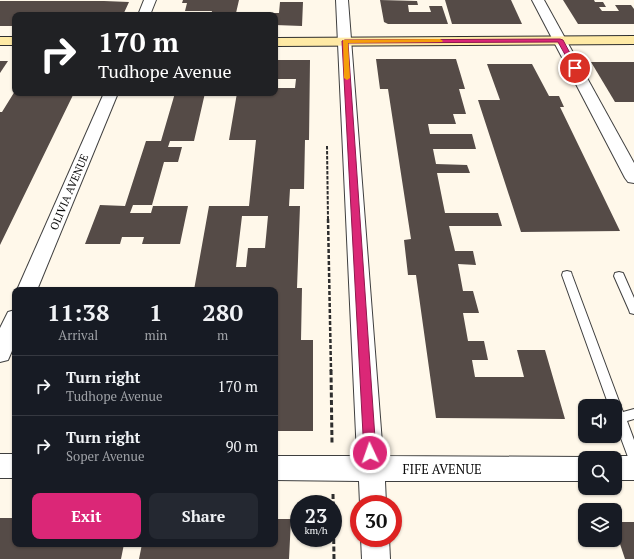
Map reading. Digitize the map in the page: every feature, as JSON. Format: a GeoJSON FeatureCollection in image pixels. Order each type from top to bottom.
{"type":"FeatureCollection","features":[{"type":"Feature","properties":{"kind":"street"},"geometry":{"type":"LineString","coordinates":[[145,12],[150,0]]}},
{"type":"Feature","properties":{"kind":"street"},"geometry":{"type":"LineString","coordinates":[[342,0],[372,495]]}},
{"type":"Feature","properties":{"kind":"street"},"geometry":{"type":"LineString","coordinates":[[538,0],[634,178]]}},
{"type":"Feature","properties":{"kind":"street"},"geometry":{"type":"LineString","coordinates":[[278,42],[634,40]]}},
{"type":"Feature","properties":{"kind":"street"},"geometry":{"type":"LineString","coordinates":[[0,41],[12,41]]}},
{"type":"Feature","properties":{"kind":"street","name":"OLIVIA AVENUE"},"geometry":{"type":"LineString","coordinates":[[28,287],[110,96]]}},
{"type":"Feature","properties":{"kind":"street"},"geometry":{"type":"LineString","coordinates":[[0,353],[12,325]]}},
{"type":"Feature","properties":{"kind":"street"},"geometry":{"type":"LineString","coordinates":[[0,466],[12,466]]}},
{"type":"Feature","properties":{"kind":"street","name":"FIFE AVENUE"},"geometry":{"type":"LineString","coordinates":[[278,468],[578,468]]}},
{"type":"Feature","properties":{"kind":"street"},"geometry":{"type":"LineString","coordinates":[[622,468],[634,468]]}},
{"type":"Feature","properties":{"kind":"street"},"geometry":{"type":"LineString","coordinates":[[375,547],[376,559]]}},
{"type":"Feature","properties":{"kind":"lane"},"geometry":{"type":"LineString","coordinates":[[567,275],[613,399]]}},
{"type":"Feature","properties":{"kind":"lane"},"geometry":{"type":"LineString","coordinates":[[619,276],[634,310]]}},
{"type":"Feature","properties":{"kind":"lane"},"geometry":{"type":"LineString","coordinates":[[622,417],[634,414]]}},
{"type":"Feature","properties":{"kind":"lane"},"geometry":{"type":"LineString","coordinates":[[622,424],[634,457]]}},
{"type":"Feature","properties":{"kind":"path"},"geometry":{"type":"LineString","coordinates":[[327,141],[334,559]]}},
{"type":"Feature","properties":{"kind":"building"},"geometry":{"type":"Polygon","coordinates":[[[183,0],[239,0],[236,12],[185,11],[187,3],[182,3],[183,0]]]}},
{"type":"Feature","properties":{"kind":"building"},"geometry":{"type":"Polygon","coordinates":[[[380,0],[417,1],[418,5],[408,5],[409,12],[431,12],[429,6],[442,6],[448,24],[388,24],[384,22],[380,0]]]}},
{"type":"Feature","properties":{"kind":"building"},"geometry":{"type":"Polygon","coordinates":[[[445,0],[511,0],[522,24],[452,24],[445,0]]]}},
{"type":"Feature","properties":{"kind":"building"},"geometry":{"type":"Polygon","coordinates":[[[563,0],[594,0],[595,2],[603,2],[606,7],[599,7],[602,11],[619,11],[615,5],[631,5],[634,9],[634,24],[578,24],[563,0]]]}},
{"type":"Feature","properties":{"kind":"building"},"geometry":{"type":"Polygon","coordinates":[[[0,1],[129,2],[124,12],[12,12],[12,26],[0,26],[0,1]]]}},
{"type":"Feature","properties":{"kind":"building"},"geometry":{"type":"Polygon","coordinates":[[[280,2],[303,2],[302,26],[278,25],[280,2]]]}},
{"type":"Feature","properties":{"kind":"building"},"geometry":{"type":"Polygon","coordinates":[[[376,59],[456,59],[465,89],[459,89],[466,114],[453,114],[456,124],[428,124],[430,134],[472,134],[476,149],[433,149],[436,164],[467,165],[470,173],[437,173],[445,213],[498,213],[502,226],[449,226],[455,251],[473,251],[476,265],[458,264],[463,291],[473,291],[479,313],[463,313],[468,341],[484,341],[488,360],[472,360],[475,377],[524,377],[517,350],[545,350],[565,419],[436,418],[416,275],[408,275],[404,240],[411,239],[388,89],[380,89],[376,59]]]}},
{"type":"Feature","properties":{"kind":"building"},"geometry":{"type":"Polygon","coordinates":[[[278,60],[310,60],[309,140],[305,140],[304,189],[290,189],[289,206],[300,206],[297,288],[302,288],[301,340],[313,340],[313,431],[278,431],[278,287],[195,287],[209,206],[249,206],[256,140],[229,140],[236,96],[278,96],[278,88],[295,88],[296,79],[278,79],[278,60]],[[242,216],[236,267],[246,267],[248,248],[265,248],[268,216],[242,216]]]}},
{"type":"Feature","properties":{"kind":"building"},"geometry":{"type":"Polygon","coordinates":[[[0,61],[8,61],[0,73],[0,61]]]}},
{"type":"Feature","properties":{"kind":"building"},"geometry":{"type":"Polygon","coordinates":[[[591,62],[634,62],[634,102],[615,102],[591,62]]]}},
{"type":"Feature","properties":{"kind":"building"},"geometry":{"type":"Polygon","coordinates":[[[487,64],[532,64],[549,96],[559,96],[564,107],[560,107],[620,231],[521,232],[478,100],[500,100],[487,64]]]}},
{"type":"Feature","properties":{"kind":"building"},"geometry":{"type":"Polygon","coordinates":[[[12,96],[73,96],[0,245],[0,112],[2,112],[12,96]]]}},
{"type":"Feature","properties":{"kind":"building"},"geometry":{"type":"Polygon","coordinates":[[[174,96],[204,96],[194,141],[170,141],[168,147],[182,147],[178,162],[164,162],[152,205],[133,205],[130,213],[151,213],[153,206],[188,206],[180,244],[142,244],[144,237],[122,237],[120,244],[85,244],[100,205],[125,206],[146,141],[161,141],[174,96]]]}},
{"type":"Feature","properties":{"kind":"building"},"geometry":{"type":"Polygon","coordinates":[[[0,518],[12,518],[12,547],[123,547],[121,559],[0,559],[0,518]]]}},
{"type":"Feature","properties":{"kind":"building"},"geometry":{"type":"Polygon","coordinates":[[[278,519],[290,519],[289,559],[139,559],[141,547],[278,547],[278,519]]]}},
{"type":"Feature","properties":{"kind":"building"},"geometry":{"type":"Polygon","coordinates":[[[622,522],[634,522],[634,559],[625,559],[621,547],[622,522]]]}},
{"type":"Feature","properties":{"kind":"slow traffic"},"geometry":{"type":"LineString","coordinates":[[347,78],[345,41],[440,41]]}},
{"type":"Feature","properties":{"kind":"route"},"geometry":{"type":"LineString","coordinates":[[370,453],[345,41],[560,40],[575,68]]}}]}
